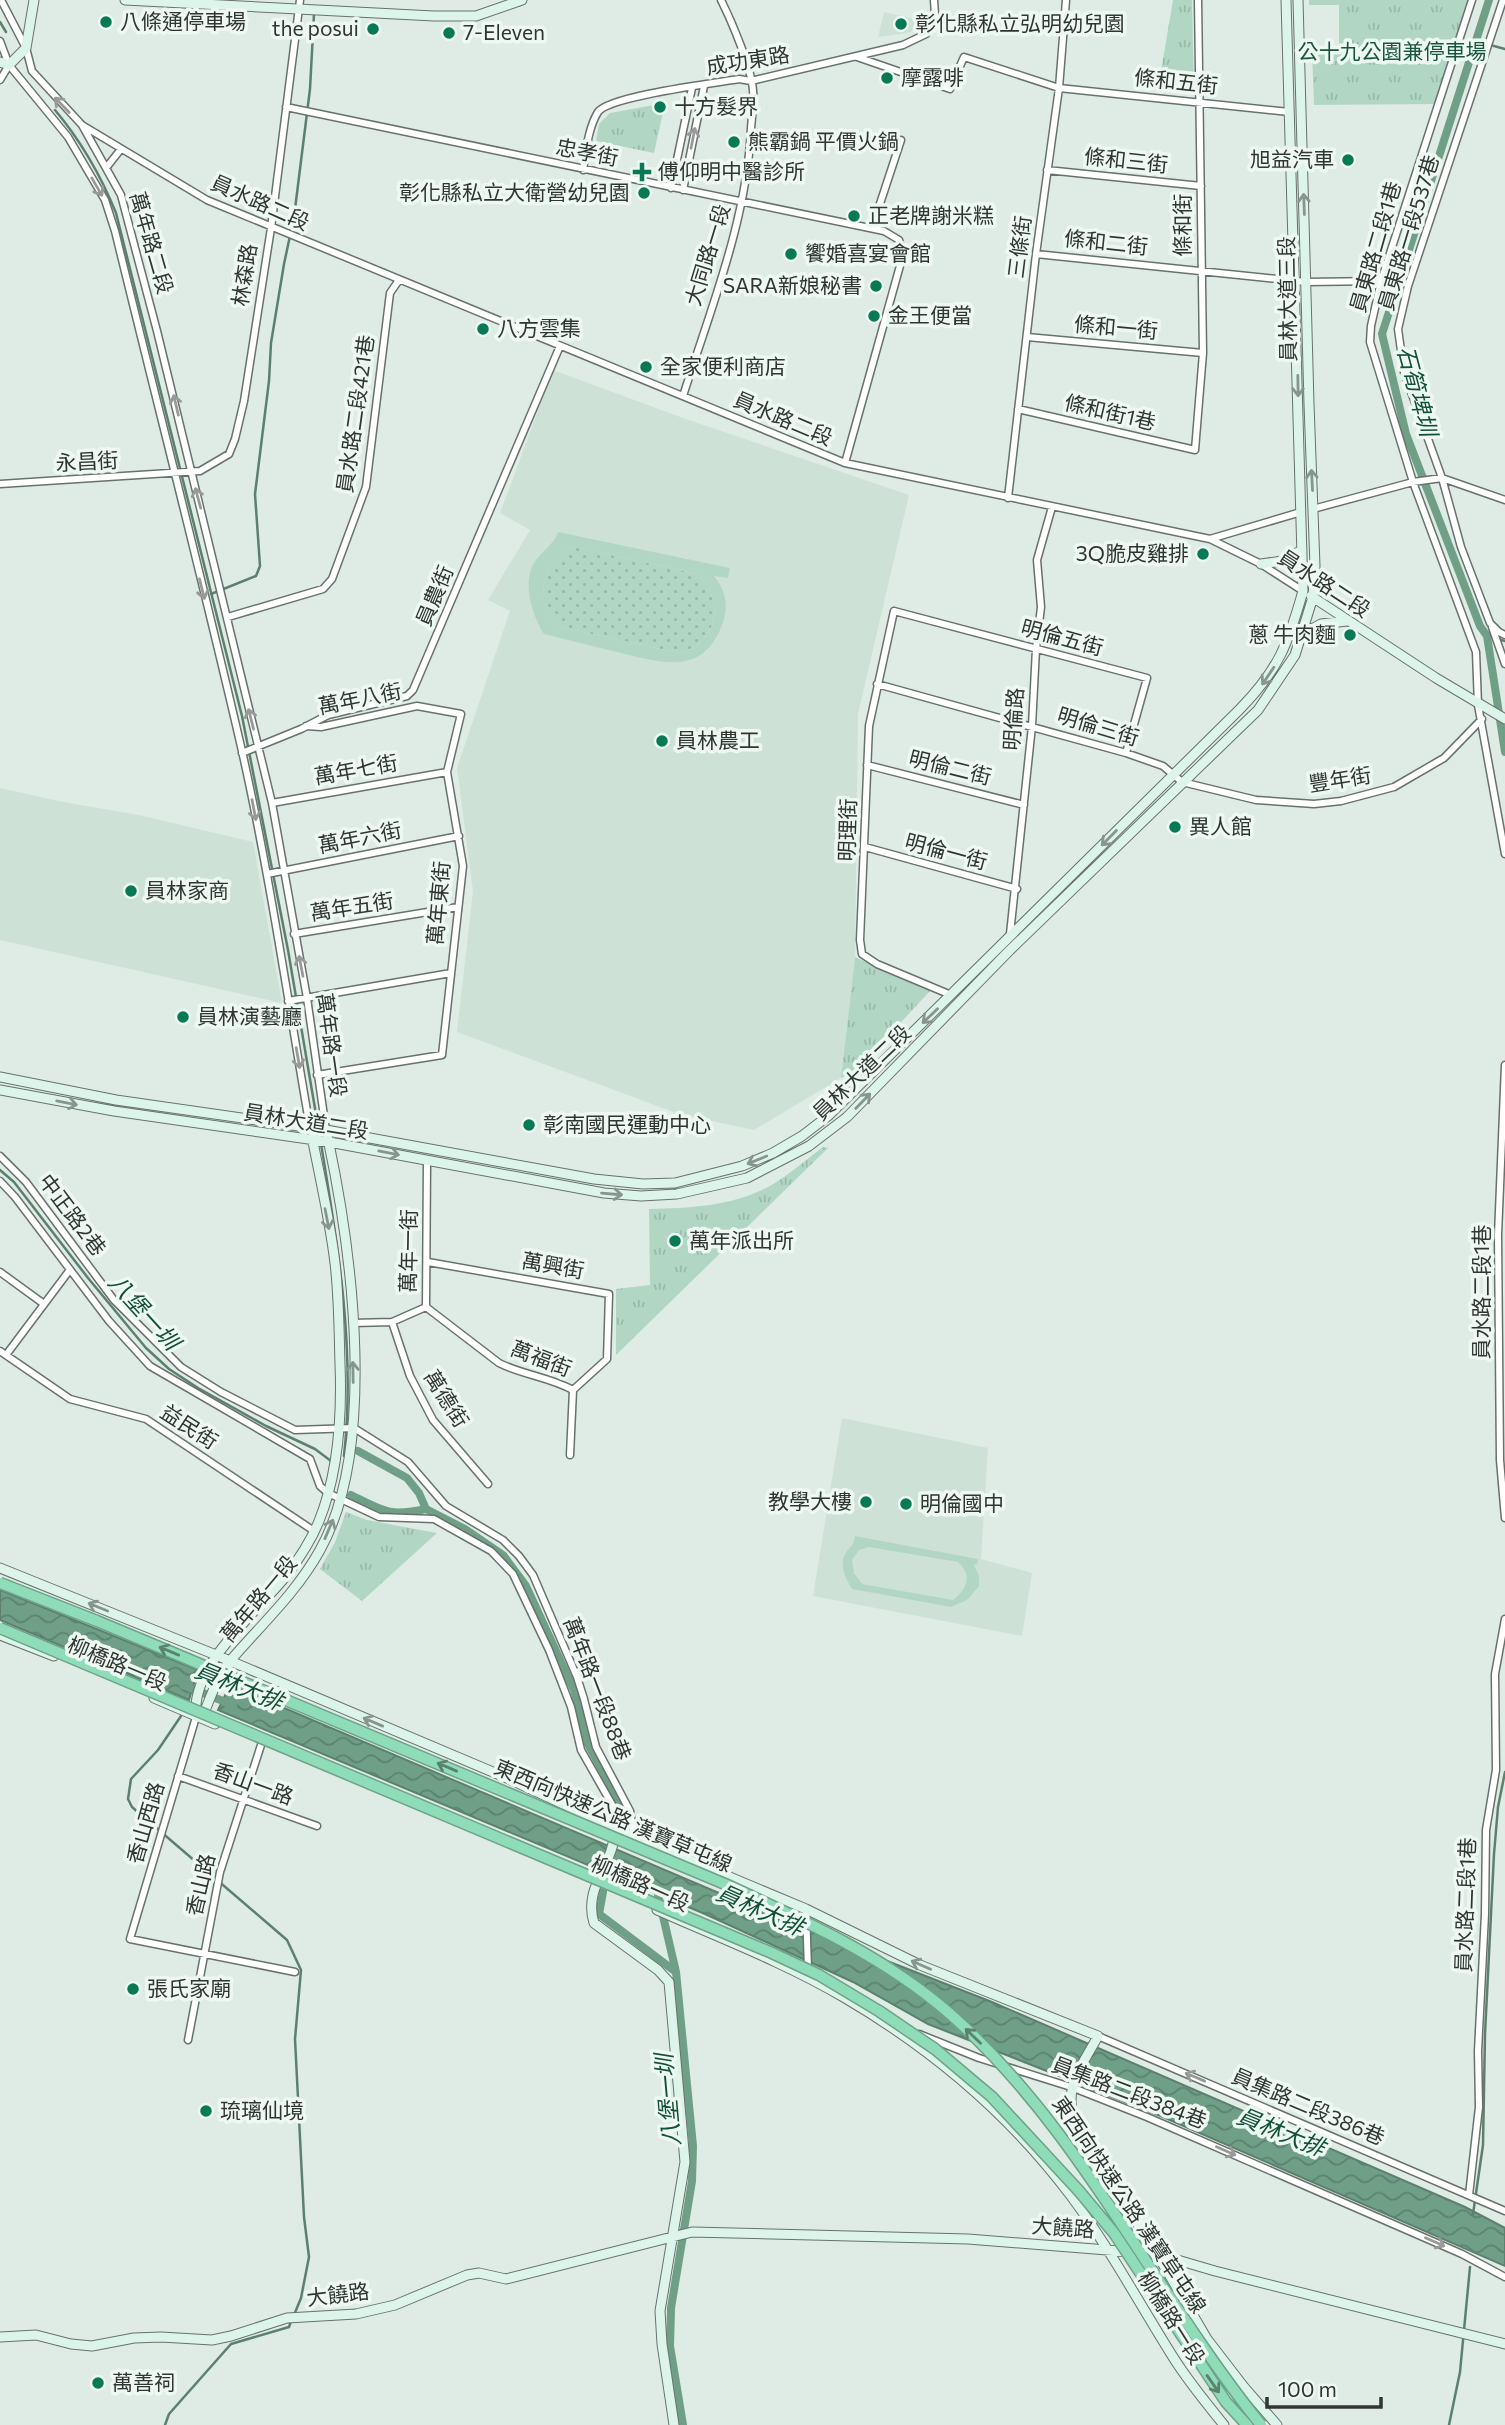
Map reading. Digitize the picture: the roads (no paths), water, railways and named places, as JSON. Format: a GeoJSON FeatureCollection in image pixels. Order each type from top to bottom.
{"type":"FeatureCollection","features":[{"type":"Feature","properties":{"kind":"highway","name":"東西向快速公路 漢寶草屯線"},"geometry":{"type":"LineString","coordinates":[[0,1583],[725,1884],[815,1926],[869,1956],[947,2012],[995,2057],[1039,2107],[1085,2169],[1194,2336],[1261,2425]]}},
{"type":"Feature","properties":{"kind":"highway","name":"東西向快速公路 漢寶草屯線"},"geometry":{"type":"LineString","coordinates":[[0,1628],[761,1948],[819,1975],[878,2011],[934,2049],[992,2098],[1079,2191],[1114,2234],[1226,2402],[1247,2425]]}},
{"type":"Feature","properties":{"kind":"street","name":"萬年路二段"},"geometry":{"type":"LineString","coordinates":[[1,0],[26,48],[32,71],[82,125],[121,195],[160,342],[190,472]]}},
{"type":"Feature","properties":{"kind":"street"},"geometry":{"type":"LineString","coordinates":[[0,80],[5,64],[26,48],[34,0]]}},
{"type":"Feature","properties":{"kind":"street"},"geometry":{"type":"LineString","coordinates":[[125,0],[300,5],[434,16],[476,16],[522,0]]}},
{"type":"Feature","properties":{"kind":"street","name":"大同路一段"},"geometry":{"type":"LineString","coordinates":[[683,396],[743,202],[751,140],[751,81],[732,23],[721,0]]}},
{"type":"Feature","properties":{"kind":"street","name":"成功東路"},"geometry":{"type":"LineString","coordinates":[[583,170],[594,121],[604,106],[637,96],[739,79],[751,81],[903,46],[926,34],[934,15],[934,0]]}},
{"type":"Feature","properties":{"kind":"street","name":"三條街"},"geometry":{"type":"LineString","coordinates":[[1008,498],[1046,170],[1059,88],[1066,0]]}},
{"type":"Feature","properties":{"kind":"street","name":"條和街"},"geometry":{"type":"LineString","coordinates":[[1195,450],[1203,353],[1198,0]]}},
{"type":"Feature","properties":{"kind":"street","name":"員林大道三段"},"geometry":{"type":"LineString","coordinates":[[1286,0],[1303,591]]}},
{"type":"Feature","properties":{"kind":"street","name":"員林大道三段"},"geometry":{"type":"LineString","coordinates":[[1298,0],[1315,566],[1313,597]]}},
{"type":"Feature","properties":{"kind":"street","name":"員東路二段1巷"},"geometry":{"type":"LineString","coordinates":[[1472,0],[1381,281],[1370,342],[1413,482],[1476,652],[1478,705]]}},
{"type":"Feature","properties":{"kind":"street","name":"員東路一段537巷"},"geometry":{"type":"LineString","coordinates":[[1503,0],[1408,286],[1398,329],[1404,372],[1442,478],[1461,547],[1504,662]]}},
{"type":"Feature","properties":{"kind":"street","name":"林森路"},"geometry":{"type":"LineString","coordinates":[[176,474],[206,469],[229,454],[235,439],[244,401],[271,228],[300,5]]}},
{"type":"Feature","properties":{"kind":"street","name":"萬年路二段"},"geometry":{"type":"LineString","coordinates":[[0,41],[5,64],[68,137],[105,200],[115,230],[176,474]]}},
{"type":"Feature","properties":{"kind":"street","name":"條和五街"},"geometry":{"type":"LineString","coordinates":[[857,57],[950,89],[964,57],[1059,88],[1289,112]]}},
{"type":"Feature","properties":{"kind":"street"},"geometry":{"type":"LineString","coordinates":[[683,190],[704,86]]}},
{"type":"Feature","properties":{"kind":"street"},"geometry":{"type":"LineString","coordinates":[[671,188],[692,88]]}},
{"type":"Feature","properties":{"kind":"street","name":"忠孝街"},"geometry":{"type":"LineString","coordinates":[[286,107],[884,231],[900,240],[903,255],[845,463]]}},
{"type":"Feature","properties":{"kind":"street","name":"員水路二段"},"geometry":{"type":"LineString","coordinates":[[82,125],[207,200],[845,463],[1210,539],[1261,564],[1478,705],[1505,719]]}},
{"type":"Feature","properties":{"kind":"street"},"geometry":{"type":"LineString","coordinates":[[872,229],[901,140]]}},
{"type":"Feature","properties":{"kind":"street"},"geometry":{"type":"LineString","coordinates":[[106,168],[121,149]]}},
{"type":"Feature","properties":{"kind":"street","name":"條和三街"},"geometry":{"type":"LineString","coordinates":[[1046,170],[1201,186]]}},
{"type":"Feature","properties":{"kind":"street","name":"條和二街"},"geometry":{"type":"LineString","coordinates":[[1036,254],[1306,282],[1381,281]]}},
{"type":"Feature","properties":{"kind":"street","name":"員水路二段421巷"},"geometry":{"type":"LineString","coordinates":[[228,617],[323,589],[332,579],[366,487],[390,293],[399,280]]}},
{"type":"Feature","properties":{"kind":"street","name":"條和一街"},"geometry":{"type":"LineString","coordinates":[[1027,337],[1203,353]]}},
{"type":"Feature","properties":{"kind":"street","name":"員農街"},"geometry":{"type":"LineString","coordinates":[[242,753],[328,715],[407,696],[413,690],[560,346]]}},
{"type":"Feature","properties":{"kind":"street","name":"條和街1巷"},"geometry":{"type":"LineString","coordinates":[[1018,410],[1195,450]]}},
{"type":"Feature","properties":{"kind":"street","name":"萬年路一段"},"geometry":{"type":"LineString","coordinates":[[190,472],[272,803],[307,998],[347,1253],[353,1323],[354,1428],[341,1494],[330,1531],[308,1569],[219,1676],[206,1708],[196,1717]]}},
{"type":"Feature","properties":{"kind":"street","name":"永昌街"},"geometry":{"type":"LineString","coordinates":[[0,484],[176,474]]}},
{"type":"Feature","properties":{"kind":"street","name":"萬年路一段"},"geometry":{"type":"LineString","coordinates":[[176,474],[242,753],[267,874],[335,1259],[339,1298],[341,1395],[339,1433],[329,1489],[314,1531],[284,1578],[216,1654],[195,1704],[196,1717]]}},
{"type":"Feature","properties":{"kind":"street"},"geometry":{"type":"LineString","coordinates":[[1313,509],[1413,482],[1442,478],[1505,500]]}},
{"type":"Feature","properties":{"kind":"street","name":"明倫路"},"geometry":{"type":"LineString","coordinates":[[1010,936],[1017,889],[1041,607],[1038,560],[1052,507]]}},
{"type":"Feature","properties":{"kind":"street"},"geometry":{"type":"LineString","coordinates":[[1210,539],[1301,512]]}},
{"type":"Feature","properties":{"kind":"street"},"geometry":{"type":"LineString","coordinates":[[1261,564],[1282,561],[1302,550]]}},
{"type":"Feature","properties":{"kind":"street","name":"員林大道二段"},"geometry":{"type":"LineString","coordinates":[[0,1077],[116,1100],[326,1130],[617,1182],[675,1183],[707,1177],[741,1166],[773,1153],[828,1116],[1261,687],[1281,657],[1303,591]]}},
{"type":"Feature","properties":{"kind":"street","name":"員林大道二段"},"geometry":{"type":"LineString","coordinates":[[0,1090],[114,1111],[329,1142],[604,1193],[641,1196],[698,1190],[747,1178],[808,1146],[847,1117],[965,994],[1258,710],[1295,655],[1313,597]]}},
{"type":"Feature","properties":{"kind":"street","name":"明倫五街"},"geometry":{"type":"LineString","coordinates":[[894,611],[1147,678],[1126,753]]}},
{"type":"Feature","properties":{"kind":"street","name":"明理街"},"geometry":{"type":"LineString","coordinates":[[894,611],[869,726],[860,940],[862,954],[877,964],[951,995]]}},
{"type":"Feature","properties":{"kind":"street"},"geometry":{"type":"LineString","coordinates":[[1303,634],[1321,624],[1347,621]]}},
{"type":"Feature","properties":{"kind":"street"},"geometry":{"type":"LineString","coordinates":[[1490,623],[1505,635]]}},
{"type":"Feature","properties":{"kind":"street","name":"明倫三街"},"geometry":{"type":"LineString","coordinates":[[877,684],[1126,753],[1163,766],[1182,782]]}},
{"type":"Feature","properties":{"kind":"street"},"geometry":{"type":"LineString","coordinates":[[1478,705],[1505,854]]}},
{"type":"Feature","properties":{"kind":"street","name":"萬年八街"},"geometry":{"type":"LineString","coordinates":[[306,726],[321,727],[417,706],[461,714]]}},
{"type":"Feature","properties":{"kind":"street","name":"萬年東街"},"geometry":{"type":"LineString","coordinates":[[317,1075],[442,1055],[463,866],[447,772],[461,714]]}},
{"type":"Feature","properties":{"kind":"street","name":"豐年街"},"geometry":{"type":"LineString","coordinates":[[1182,782],[1256,800],[1301,804],[1341,802],[1394,787],[1444,758],[1482,719]]}},
{"type":"Feature","properties":{"kind":"street","name":"明倫二街"},"geometry":{"type":"LineString","coordinates":[[867,765],[1024,806]]}},
{"type":"Feature","properties":{"kind":"street","name":"萬年七街"},"geometry":{"type":"LineString","coordinates":[[272,803],[447,772]]}},
{"type":"Feature","properties":{"kind":"street","name":"萬年六街"},"geometry":{"type":"LineString","coordinates":[[267,874],[459,836]]}},
{"type":"Feature","properties":{"kind":"street","name":"明倫一街"},"geometry":{"type":"LineString","coordinates":[[865,848],[1017,889]]}},
{"type":"Feature","properties":{"kind":"street","name":"萬年五街"},"geometry":{"type":"LineString","coordinates":[[295,934],[458,907]]}},
{"type":"Feature","properties":{"kind":"street"},"geometry":{"type":"LineString","coordinates":[[288,1001],[451,973]]}},
{"type":"Feature","properties":{"kind":"street","name":"員水路二段1巷"},"geometry":{"type":"LineString","coordinates":[[1505,1065],[1498,1235],[1500,1460],[1505,1518]]}},
{"type":"Feature","properties":{"kind":"street","name":"中正路2巷"},"geometry":{"type":"LineString","coordinates":[[0,1156],[26,1182],[114,1300],[181,1367],[221,1392],[295,1430],[339,1433],[354,1428]]}},
{"type":"Feature","properties":{"kind":"street","name":"萬年一街"},"geometry":{"type":"LineString","coordinates":[[353,1323],[392,1322],[426,1307],[427,1161]]}},
{"type":"Feature","properties":{"kind":"street"},"geometry":{"type":"LineString","coordinates":[[0,1181],[109,1321],[150,1366],[310,1459],[320,1486],[341,1494],[379,1517],[434,1520],[491,1550],[513,1574],[562,1684],[581,1750],[614,1808],[615,1840],[594,1886],[594,1923],[659,1970],[669,1982],[685,2162],[660,2311],[674,2425]]}},
{"type":"Feature","properties":{"kind":"street","name":"萬興街"},"geometry":{"type":"LineString","coordinates":[[428,1262],[609,1294],[607,1359]]}},
{"type":"Feature","properties":{"kind":"street"},"geometry":{"type":"LineString","coordinates":[[3,1353],[69,1271]]}},
{"type":"Feature","properties":{"kind":"street"},"geometry":{"type":"LineString","coordinates":[[0,1272],[44,1304]]}},
{"type":"Feature","properties":{"kind":"street","name":"萬福街"},"geometry":{"type":"LineString","coordinates":[[426,1307],[499,1363],[556,1381],[573,1390],[607,1359]]}},
{"type":"Feature","properties":{"kind":"street","name":"萬德街"},"geometry":{"type":"LineString","coordinates":[[392,1322],[410,1376],[433,1420],[488,1484]]}},
{"type":"Feature","properties":{"kind":"street","name":"益民街"},"geometry":{"type":"LineString","coordinates":[[3,1353],[70,1399],[146,1419],[314,1531]]}},
{"type":"Feature","properties":{"kind":"street"},"geometry":{"type":"LineString","coordinates":[[570,1455],[573,1390]]}},
{"type":"Feature","properties":{"kind":"street","name":"萬年路一段88巷"},"geometry":{"type":"LineString","coordinates":[[354,1428],[408,1462],[446,1506],[503,1540],[533,1574],[577,1677],[596,1747],[630,1811],[635,1837]]}},
{"type":"Feature","properties":{"kind":"street","name":"柳橋路一段"},"geometry":{"type":"LineString","coordinates":[[0,1568],[216,1654],[806,1909],[920,1965],[1098,2036]]}},
{"type":"Feature","properties":{"kind":"street","name":"員水路二段1巷"},"geometry":{"type":"LineString","coordinates":[[1469,2194],[1479,2107],[1478,2051],[1486,1830],[1496,1770],[1495,1674],[1505,1619]]}},
{"type":"Feature","properties":{"kind":"street","name":"柳橋路一段"},"geometry":{"type":"LineString","coordinates":[[0,1635],[262,1742],[597,1884],[809,1979],[843,1996],[887,2024],[957,2075],[1007,2121],[1071,2196],[1108,2249],[1174,2358],[1224,2425]]}},
{"type":"Feature","properties":{"kind":"street","name":"香山西路"},"geometry":{"type":"LineString","coordinates":[[196,1717],[130,1939],[203,1954]]}},
{"type":"Feature","properties":{"kind":"street","name":"香山路"},"geometry":{"type":"LineString","coordinates":[[188,2040],[220,1872],[262,1742]]}},
{"type":"Feature","properties":{"kind":"street","name":"香山一路"},"geometry":{"type":"LineString","coordinates":[[178,1776],[317,1826]]}},
{"type":"Feature","properties":{"kind":"street"},"geometry":{"type":"LineString","coordinates":[[806,1909],[809,1979]]}},
{"type":"Feature","properties":{"kind":"street"},"geometry":{"type":"LineString","coordinates":[[203,1954],[295,1972]]}},
{"type":"Feature","properties":{"kind":"street","name":"員集路二段384巷"},"geometry":{"type":"LineString","coordinates":[[887,2024],[979,2058],[1072,2087],[1147,2117],[1462,2254],[1505,2277]]}},
{"type":"Feature","properties":{"kind":"street"},"geometry":{"type":"LineString","coordinates":[[1072,2087],[1098,2036]]}},
{"type":"Feature","properties":{"kind":"street","name":"員集路二段386巷"},"geometry":{"type":"LineString","coordinates":[[1098,2036],[1505,2211]]}},
{"type":"Feature","properties":{"kind":"street","name":"柳橋路一段"},"geometry":{"type":"LineString","coordinates":[[1072,2087],[1069,2100],[1074,2124],[1157,2254],[1207,2339],[1277,2425]]}},
{"type":"Feature","properties":{"kind":"street","name":"大饒路"},"geometry":{"type":"LineString","coordinates":[[0,2337],[36,2335],[92,2346],[134,2338],[212,2340],[288,2318],[356,2314],[395,2305],[467,2275],[479,2273],[506,2279],[692,2232],[968,2239],[1157,2254],[1505,2344]]}},
{"type":"Feature","properties":{"kind":"water"},"geometry":{"type":"Polygon","coordinates":[[[0,1590],[198,1670],[189,1700],[0,1620],[0,1590]]]}},
{"type":"Feature","properties":{"kind":"water"},"geometry":{"type":"Polygon","coordinates":[[[230,1685],[785,1921],[992,2002],[1465,2207],[1505,2228],[1505,2266],[1163,2117],[928,2024],[853,1982],[705,1914],[218,1710],[230,1685]]]}},
{"type":"Feature","properties":{"kind":"waterway","name":"石筍埤圳"},"geometry":{"type":"LineString","coordinates":[[1489,0],[1382,334],[1406,434],[1480,626],[1487,636],[1505,752]]}},
{"type":"Feature","properties":{"kind":"waterway"},"geometry":{"type":"LineString","coordinates":[[211,594],[256,576],[260,566],[255,494],[271,343],[294,217],[310,89],[314,14]]}},
{"type":"Feature","properties":{"kind":"waterway"},"geometry":{"type":"LineString","coordinates":[[0,22],[6,32]]}},
{"type":"Feature","properties":{"kind":"waterway"},"geometry":{"type":"LineString","coordinates":[[1476,41],[1505,49]]}},
{"type":"Feature","properties":{"kind":"waterway"},"geometry":{"type":"LineString","coordinates":[[55,110],[90,159],[116,213],[242,716],[288,950],[318,1126]]}},
{"type":"Feature","properties":{"kind":"waterway"},"geometry":{"type":"LineString","coordinates":[[1487,636],[1505,641]]}},
{"type":"Feature","properties":{"kind":"waterway"},"geometry":{"type":"LineString","coordinates":[[319,1132],[343,1293],[348,1374],[344,1456]]}},
{"type":"Feature","properties":{"kind":"waterway","name":"八堡一圳"},"geometry":{"type":"LineString","coordinates":[[0,1170],[14,1182],[146,1348],[169,1369],[266,1426],[315,1449],[331,1461]]}},
{"type":"Feature","properties":{"kind":"waterway","name":"八堡一圳"},"geometry":{"type":"LineString","coordinates":[[358,1451],[407,1478],[419,1493],[426,1509],[465,1529],[503,1555],[526,1586],[574,1690],[588,1744],[625,1813],[629,1826],[627,1833]]}},
{"type":"Feature","properties":{"kind":"waterway","name":"八堡一圳"},"geometry":{"type":"LineString","coordinates":[[351,1495],[387,1511],[426,1509]]}},
{"type":"Feature","properties":{"kind":"waterway","name":"員林大排"},"geometry":{"type":"LineString","coordinates":[[183,1685],[233,1705]]}},
{"type":"Feature","properties":{"kind":"waterway"},"geometry":{"type":"LineString","coordinates":[[181,1716],[158,1750],[131,1779],[128,1799],[132,1807],[287,1940],[301,1970],[295,2039],[304,2217],[309,2257],[301,2298],[294,2315]]}},
{"type":"Feature","properties":{"kind":"waterway"},"geometry":{"type":"LineString","coordinates":[[1473,2214],[1483,2145],[1485,2034],[1494,1854],[1498,1807],[1505,1772]]}},
{"type":"Feature","properties":{"kind":"waterway"},"geometry":{"type":"LineString","coordinates":[[656,1886],[676,1972]]}},
{"type":"Feature","properties":{"kind":"waterway","name":"八堡一圳"},"geometry":{"type":"LineString","coordinates":[[603,1892],[599,1914],[676,1972],[693,2146],[692,2181],[671,2308],[670,2346],[683,2425]]}},
{"type":"Feature","properties":{"kind":"waterway"},"geometry":{"type":"LineString","coordinates":[[1449,2425],[1460,2372],[1470,2267]]}},
{"type":"Feature","properties":{"kind":"waterway"},"geometry":{"type":"LineString","coordinates":[[165,2425],[169,2414],[231,2344],[289,2327],[291,2321]]}},
{"type":"Feature","properties":{"kind":"place","name":"八條通停車場"},"geometry":{"type":"Point","coordinates":[106,22]}},
{"type":"Feature","properties":{"kind":"place","name":"彰化縣私立弘明幼兒園"},"geometry":{"type":"Point","coordinates":[901,24]}},
{"type":"Feature","properties":{"kind":"place","name":"the posui"},"geometry":{"type":"Point","coordinates":[373,29]}},
{"type":"Feature","properties":{"kind":"place","name":"7-Eleven"},"geometry":{"type":"Point","coordinates":[449,33]}},
{"type":"Feature","properties":{"kind":"place","name":"摩露啡"},"geometry":{"type":"Point","coordinates":[887,78]}},
{"type":"Feature","properties":{"kind":"place","name":"十方髮界"},"geometry":{"type":"Point","coordinates":[660,107]}},
{"type":"Feature","properties":{"kind":"place","name":"熊霸鍋 平價火鍋"},"geometry":{"type":"Point","coordinates":[734,142]}},
{"type":"Feature","properties":{"kind":"place","name":"旭益汽車"},"geometry":{"type":"Point","coordinates":[1348,160]}},
{"type":"Feature","properties":{"kind":"place","name":"傅仰明中醫診所"},"geometry":{"type":"Point","coordinates":[642,172]}},
{"type":"Feature","properties":{"kind":"place","name":"彰化縣私立大衛營幼兒園"},"geometry":{"type":"Point","coordinates":[644,193]}},
{"type":"Feature","properties":{"kind":"place","name":"正老牌謝米糕"},"geometry":{"type":"Point","coordinates":[854,216]}},
{"type":"Feature","properties":{"kind":"place","name":"饗婚喜宴會館"},"geometry":{"type":"Point","coordinates":[791,254]}},
{"type":"Feature","properties":{"kind":"place","name":"SARA新娘秘書"},"geometry":{"type":"Point","coordinates":[876,286]}},
{"type":"Feature","properties":{"kind":"place","name":"金王便當"},"geometry":{"type":"Point","coordinates":[874,316]}},
{"type":"Feature","properties":{"kind":"place","name":"八方雲集"},"geometry":{"type":"Point","coordinates":[483,329]}},
{"type":"Feature","properties":{"kind":"place","name":"全家便利商店"},"geometry":{"type":"Point","coordinates":[646,367]}},
{"type":"Feature","properties":{"kind":"place","name":"3Q脆皮雞排"},"geometry":{"type":"Point","coordinates":[1203,554]}},
{"type":"Feature","properties":{"kind":"place","name":"蔥 牛肉麵"},"geometry":{"type":"Point","coordinates":[1350,635]}},
{"type":"Feature","properties":{"kind":"place","name":"員林農工"},"geometry":{"type":"Point","coordinates":[662,741]}},
{"type":"Feature","properties":{"kind":"place","name":"異人館"},"geometry":{"type":"Point","coordinates":[1175,827]}},
{"type":"Feature","properties":{"kind":"place","name":"員林家商"},"geometry":{"type":"Point","coordinates":[131,891]}},
{"type":"Feature","properties":{"kind":"place","name":"員林演藝廳"},"geometry":{"type":"Point","coordinates":[183,1017]}},
{"type":"Feature","properties":{"kind":"place","name":"彰南國民運動中心"},"geometry":{"type":"Point","coordinates":[529,1125]}},
{"type":"Feature","properties":{"kind":"place","name":"萬年派出所"},"geometry":{"type":"Point","coordinates":[675,1241]}},
{"type":"Feature","properties":{"kind":"place","name":"教學大樓"},"geometry":{"type":"Point","coordinates":[866,1502]}},
{"type":"Feature","properties":{"kind":"place","name":"明倫國中"},"geometry":{"type":"Point","coordinates":[906,1504]}},
{"type":"Feature","properties":{"kind":"place","name":"張氏家廟"},"geometry":{"type":"Point","coordinates":[133,1989]}},
{"type":"Feature","properties":{"kind":"place","name":"琉璃仙境"},"geometry":{"type":"Point","coordinates":[206,2111]}},
{"type":"Feature","properties":{"kind":"place","name":"萬善祠"},"geometry":{"type":"Point","coordinates":[98,2383]}},
{"type":"Feature","properties":{"kind":"park label","name":"公十九公園兼停車場"},"geometry":{"type":"Point","coordinates":[1392,52]}}]}
